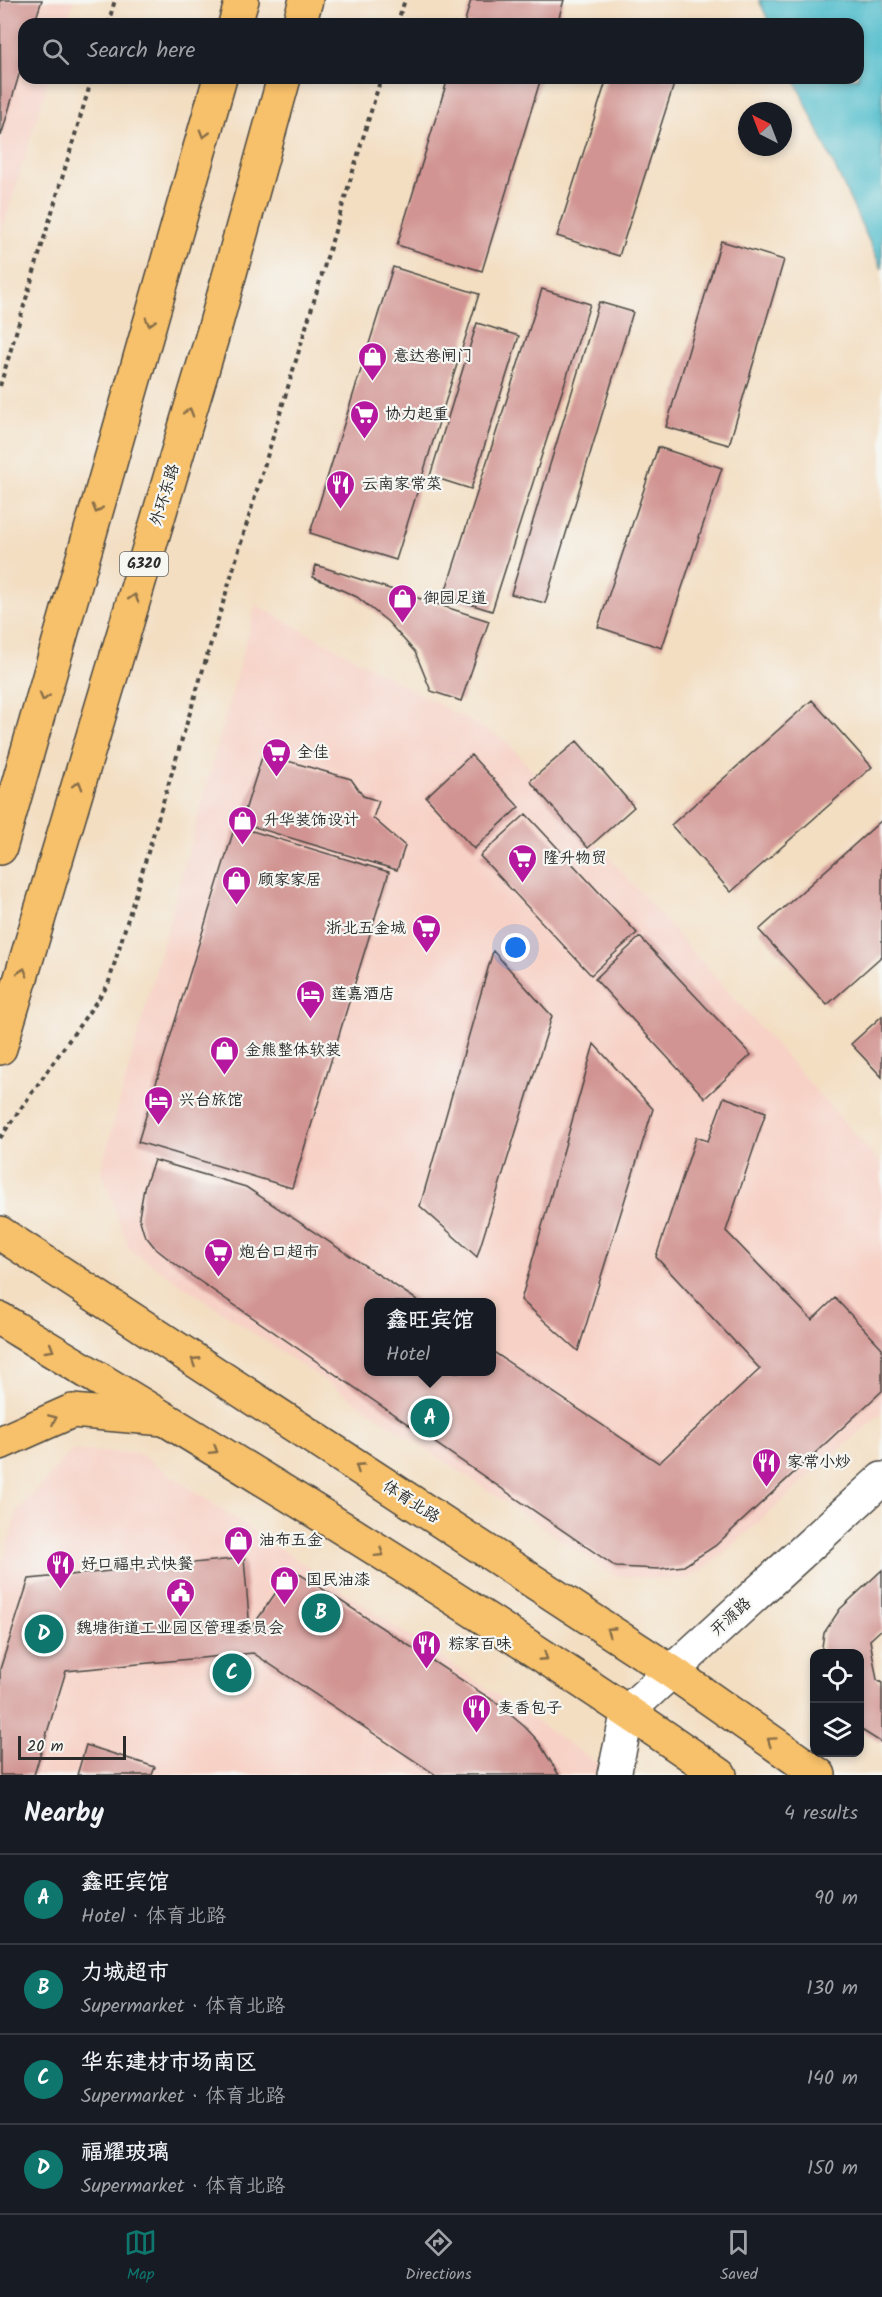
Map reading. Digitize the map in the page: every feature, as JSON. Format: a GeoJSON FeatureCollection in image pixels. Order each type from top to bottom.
{"type":"FeatureCollection","features":[{"type":"Feature","properties":{"kind":"main road"},"geometry":{"type":"LineString","coordinates":[[237,18],[242,0]]}},
{"type":"Feature","properties":{"kind":"main road"},"geometry":{"type":"LineString","coordinates":[[301,18],[306,0]]}},
{"type":"Feature","properties":{"kind":"main road"},"geometry":{"type":"LineString","coordinates":[[0,848],[8,804],[218,84]]}},
{"type":"Feature","properties":{"kind":"main road","name":"外环东路"},"geometry":{"type":"LineString","coordinates":[[0,1048],[215,327],[282,84]]}},
{"type":"Feature","properties":{"kind":"main road","name":"体育北路"},"geometry":{"type":"LineString","coordinates":[[0,1233],[672,1672],[819,1775]]}},
{"type":"Feature","properties":{"kind":"main road"},"geometry":{"type":"LineString","coordinates":[[0,1319],[405,1568],[628,1711],[720,1775]]}},
{"type":"Feature","properties":{"kind":"main road"},"geometry":{"type":"LineString","coordinates":[[0,1443],[72,1411],[164,1419]]}},
{"type":"Feature","properties":{"kind":"street","name":"开源路"},"geometry":{"type":"LineString","coordinates":[[628,1711],[882,1479]]}},
{"type":"Feature","properties":{"kind":"street"},"geometry":{"type":"LineString","coordinates":[[614,1775],[628,1711]]}},
{"type":"Feature","properties":{"kind":"path"},"geometry":{"type":"LineString","coordinates":[[110,18],[115,0]]}},
{"type":"Feature","properties":{"kind":"path"},"geometry":{"type":"LineString","coordinates":[[399,18],[405,0]]}},
{"type":"Feature","properties":{"kind":"path"},"geometry":{"type":"LineString","coordinates":[[0,386],[90,84]]}},
{"type":"Feature","properties":{"kind":"path"},"geometry":{"type":"LineString","coordinates":[[0,1138],[108,985],[379,84]]}},
{"type":"Feature","properties":{"kind":"shaded area"},"geometry":{"type":"Polygon","coordinates":[[[0,0],[74,0],[68,18],[18,18],[18,84],[47,84],[0,238],[0,0]]]}},
{"type":"Feature","properties":{"kind":"shaded area","name":"浙北五金城"},"geometry":{"type":"Polygon","coordinates":[[[256,605],[505,740],[882,1165],[882,1412],[715,1561],[686,1580],[615,1576],[129,1249],[101,1169],[256,605]]]}},
{"type":"Feature","properties":{"kind":"shaded area"},"geometry":{"type":"Polygon","coordinates":[[[71,1451],[138,1453],[615,1775],[0,1775],[0,1572],[17,1511],[71,1451]]]}},
{"type":"Feature","properties":{"kind":"water"},"geometry":{"type":"Polygon","coordinates":[[[759,0],[882,0],[882,269],[797,84],[864,84],[864,18],[767,18],[759,0]]]}},
{"type":"Feature","properties":{"kind":"building"},"geometry":{"type":"Polygon","coordinates":[[[0,0],[42,0],[36,18],[18,18],[18,78],[1,136],[0,0]]]}},
{"type":"Feature","properties":{"kind":"building"},"geometry":{"type":"Polygon","coordinates":[[[471,0],[564,0],[559,18],[466,18],[471,0]]]}},
{"type":"Feature","properties":{"kind":"building"},"geometry":{"type":"Polygon","coordinates":[[[446,84],[539,84],[482,271],[397,245],[446,84]]]}},
{"type":"Feature","properties":{"kind":"building"},"geometry":{"type":"Polygon","coordinates":[[[605,84],[674,84],[619,256],[557,236],[605,84]]]}},
{"type":"Feature","properties":{"kind":"building"},"geometry":{"type":"Polygon","coordinates":[[[721,241],[784,260],[729,445],[666,427],[721,241]]]}},
{"type":"Feature","properties":{"kind":"building"},"geometry":{"type":"Polygon","coordinates":[[[393,267],[479,294],[396,560],[310,533],[393,267]]]}},
{"type":"Feature","properties":{"kind":"building"},"geometry":{"type":"Polygon","coordinates":[[[542,289],[590,304],[492,611],[444,596],[542,289]]]}},
{"type":"Feature","properties":{"kind":"building"},"geometry":{"type":"Polygon","coordinates":[[[599,302],[633,312],[545,603],[511,594],[599,302]]]}},
{"type":"Feature","properties":{"kind":"building"},"geometry":{"type":"Polygon","coordinates":[[[477,323],[519,336],[471,489],[430,476],[477,323]]]}},
{"type":"Feature","properties":{"kind":"building"},"geometry":{"type":"Polygon","coordinates":[[[658,447],[722,468],[662,648],[598,627],[658,447]]]}},
{"type":"Feature","properties":{"kind":"building"},"geometry":{"type":"Polygon","coordinates":[[[316,565],[489,621],[461,701],[431,691],[415,652],[388,622],[357,597],[313,577],[316,565]]]}},
{"type":"Feature","properties":{"kind":"building"},"geometry":{"type":"Polygon","coordinates":[[[812,700],[872,767],[731,892],[671,825],[812,700]]]}},
{"type":"Feature","properties":{"kind":"building"},"geometry":{"type":"Polygon","coordinates":[[[577,741],[634,807],[588,848],[530,781],[577,741]]]}},
{"type":"Feature","properties":{"kind":"building"},"geometry":{"type":"Polygon","coordinates":[[[263,754],[351,779],[363,796],[379,801],[373,818],[405,846],[397,870],[241,823],[263,754]]]}},
{"type":"Feature","properties":{"kind":"building"},"geometry":{"type":"Polygon","coordinates":[[[471,755],[519,807],[474,849],[426,797],[471,755]]]}},
{"type":"Feature","properties":{"kind":"building"},"geometry":{"type":"Polygon","coordinates":[[[526,814],[637,933],[591,975],[480,856],[526,814]]]}},
{"type":"Feature","properties":{"kind":"building"},"geometry":{"type":"Polygon","coordinates":[[[882,820],[882,956],[827,1005],[759,930],[882,820]]]}},
{"type":"Feature","properties":{"kind":"building"},"geometry":{"type":"Polygon","coordinates":[[[235,826],[389,872],[292,1188],[138,1142],[235,826]]]}},
{"type":"Feature","properties":{"kind":"building"},"geometry":{"type":"Polygon","coordinates":[[[640,937],[751,1055],[705,1098],[595,979],[640,937]]]}},
{"type":"Feature","properties":{"kind":"building"},"geometry":{"type":"Polygon","coordinates":[[[493,951],[552,1016],[477,1257],[420,1206],[493,951]]]}},
{"type":"Feature","properties":{"kind":"building"},"geometry":{"type":"Polygon","coordinates":[[[882,1016],[882,1077],[851,1044],[882,1016]]]}},
{"type":"Feature","properties":{"kind":"building"},"geometry":{"type":"Polygon","coordinates":[[[594,1044],[653,1109],[578,1351],[521,1300],[594,1044]]]}},
{"type":"Feature","properties":{"kind":"building"},"geometry":{"type":"Polygon","coordinates":[[[724,1097],[766,1112],[726,1231],[812,1320],[835,1298],[882,1348],[882,1391],[715,1546],[684,1566],[659,1569],[616,1567],[179,1267],[156,1249],[144,1234],[139,1217],[144,1188],[154,1160],[246,1187],[414,1298],[364,1298],[364,1376],[496,1376],[496,1354],[659,1463],[760,1369],[656,1257],[696,1137],[708,1141],[724,1097]]]}},
{"type":"Feature","properties":{"kind":"building"},"geometry":{"type":"Polygon","coordinates":[[[244,1558],[250,1630],[292,1569],[494,1701],[538,1741],[559,1775],[436,1775],[253,1653],[66,1671],[34,1775],[0,1775],[0,1669],[29,1579],[244,1558]]]}},
{"type":"Feature","properties":{"kind":"building"},"geometry":{"type":"Polygon","coordinates":[[[882,1570],[882,1629],[870,1640],[877,1680],[882,1683],[882,1743],[864,1732],[864,1649],[822,1649],[824,1633],[840,1609],[882,1570]]]}},
{"type":"Feature","properties":{"kind":"building"},"geometry":{"type":"Polygon","coordinates":[[[86,1745],[155,1767],[152,1775],[77,1775],[86,1745]]]}},
{"type":"Feature","properties":{"kind":"place","name":"意达卷闸门"},"geometry":{"type":"Point","coordinates":[372,382]}},
{"type":"Feature","properties":{"kind":"place","name":"协力起重"},"geometry":{"type":"Point","coordinates":[364,440]}},
{"type":"Feature","properties":{"kind":"place","name":"云南家常菜"},"geometry":{"type":"Point","coordinates":[341,510]}},
{"type":"Feature","properties":{"kind":"place","name":"御园足道"},"geometry":{"type":"Point","coordinates":[402,624]}},
{"type":"Feature","properties":{"kind":"place","name":"全佳"},"geometry":{"type":"Point","coordinates":[276,778]}},
{"type":"Feature","properties":{"kind":"place","name":"升华装饰设计"},"geometry":{"type":"Point","coordinates":[242,846]}},
{"type":"Feature","properties":{"kind":"place","name":"隆升物贸"},"geometry":{"type":"Point","coordinates":[522,884]}},
{"type":"Feature","properties":{"kind":"place","name":"顾家家居"},"geometry":{"type":"Point","coordinates":[237,906]}},
{"type":"Feature","properties":{"kind":"place","name":"浙北五金城"},"geometry":{"type":"Point","coordinates":[427,954]}},
{"type":"Feature","properties":{"kind":"place","name":"莲嘉酒店"},"geometry":{"type":"Point","coordinates":[310,1020]}},
{"type":"Feature","properties":{"kind":"place","name":"金熊整体软装"},"geometry":{"type":"Point","coordinates":[224,1076]}},
{"type":"Feature","properties":{"kind":"place","name":"兴台旅馆"},"geometry":{"type":"Point","coordinates":[158,1126]}},
{"type":"Feature","properties":{"kind":"place","name":"炮台口超市"},"geometry":{"type":"Point","coordinates":[218,1278]}},
{"type":"Feature","properties":{"kind":"place","name":"鑫旺宾馆"},"geometry":{"type":"Point","coordinates":[430,1418]}},
{"type":"Feature","properties":{"kind":"place","name":"家常小炒"},"geometry":{"type":"Point","coordinates":[766,1488]}},
{"type":"Feature","properties":{"kind":"place","name":"油布五金"},"geometry":{"type":"Point","coordinates":[238,1566]}},
{"type":"Feature","properties":{"kind":"place","name":"好口福中式快餐"},"geometry":{"type":"Point","coordinates":[60,1590]}},
{"type":"Feature","properties":{"kind":"place","name":"国民油漆"},"geometry":{"type":"Point","coordinates":[285,1606]}},
{"type":"Feature","properties":{"kind":"place","name":"力城超市"},"geometry":{"type":"Point","coordinates":[321,1613]}},
{"type":"Feature","properties":{"kind":"place","name":"魏塘街道工业园区管理委员会"},"geometry":{"type":"Point","coordinates":[180,1618]}},
{"type":"Feature","properties":{"kind":"place","name":"福耀玻璃"},"geometry":{"type":"Point","coordinates":[44,1634]}},
{"type":"Feature","properties":{"kind":"place","name":"粽家百味"},"geometry":{"type":"Point","coordinates":[427,1670]}},
{"type":"Feature","properties":{"kind":"place","name":"华东建材市场南区"},"geometry":{"type":"Point","coordinates":[232,1673]}},
{"type":"Feature","properties":{"kind":"place","name":"麦香包子"},"geometry":{"type":"Point","coordinates":[477,1734]}}]}
